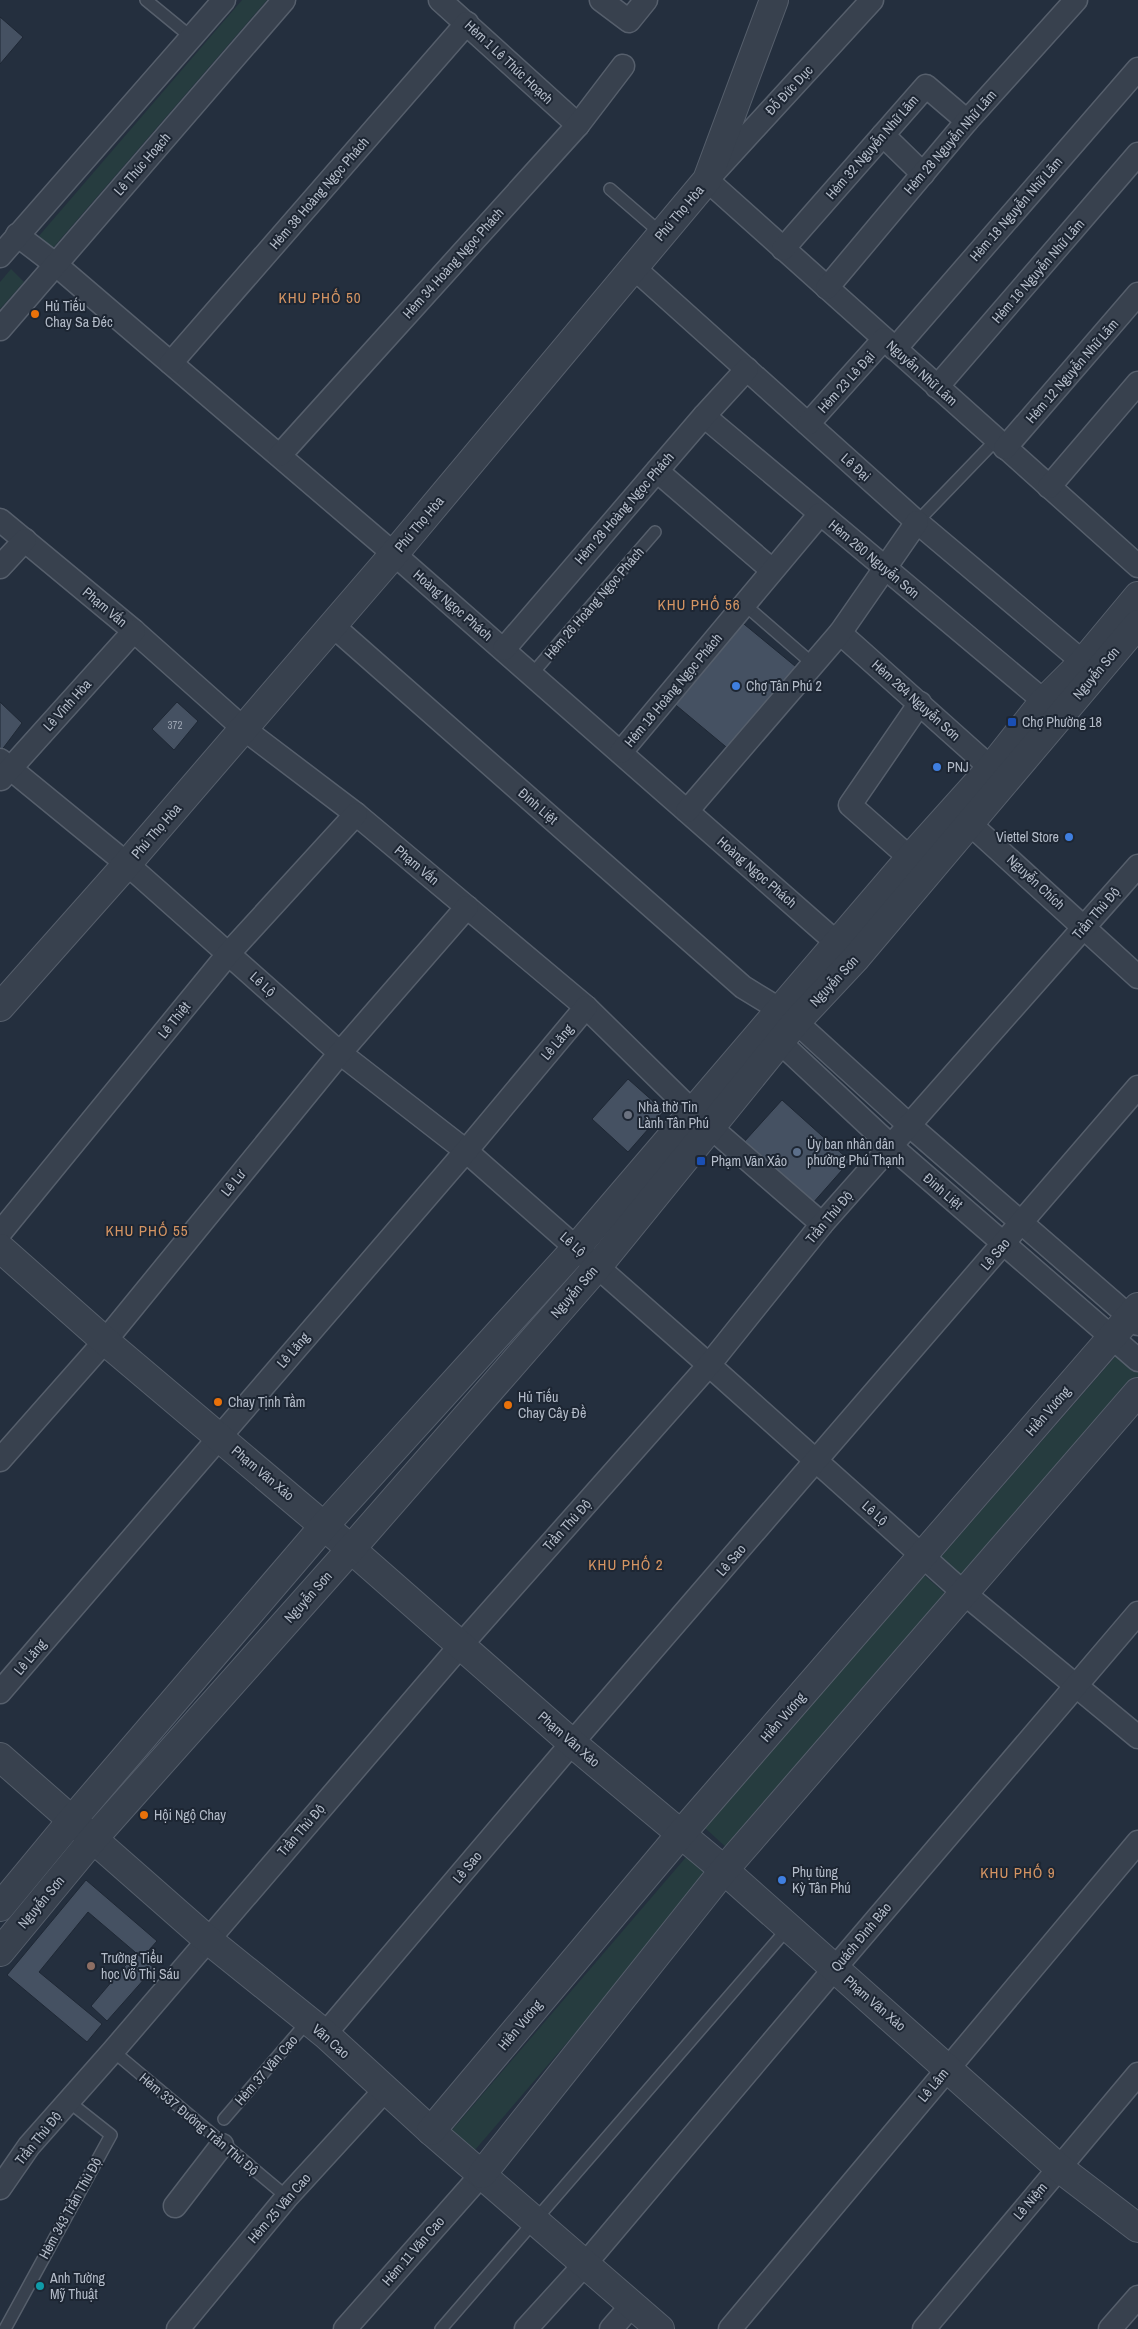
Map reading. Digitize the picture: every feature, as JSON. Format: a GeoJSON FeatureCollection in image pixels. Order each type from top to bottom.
{"type":"FeatureCollection","features":[{"type":"Feature","properties":{"kind":"street"},"geometry":{"type":"LineString","coordinates":[[0,256],[224,0]]}},
{"type":"Feature","properties":{"kind":"street","name":"Lê Thúc Hoạch"},"geometry":{"type":"LineString","coordinates":[[0,329],[284,0]]}},
{"type":"Feature","properties":{"kind":"street","name":"Hẻm 1 Lê Thúc Hoạch"},"geometry":{"type":"LineString","coordinates":[[440,0],[578,125]]}},
{"type":"Feature","properties":{"kind":"street"},"geometry":{"type":"LineString","coordinates":[[601,0],[629,21],[646,0]]}},
{"type":"Feature","properties":{"kind":"street","name":"Phú Thọ Hòa"},"geometry":{"type":"LineString","coordinates":[[0,1007],[127,864],[394,554],[707,180],[774,0]]}},
{"type":"Feature","properties":{"kind":"street","name":"Đỗ Đức Dục"},"geometry":{"type":"LineString","coordinates":[[707,180],[872,0]]}},
{"type":"Feature","properties":{"kind":"street","name":"Hẻm 28 Nguyễn Nhữ Lãm"},"geometry":{"type":"LineString","coordinates":[[827,288],[967,121],[1076,0]]}},
{"type":"Feature","properties":{"kind":"street","name":"Hẻm 38 Hoàng Ngọc Phách"},"geometry":{"type":"LineString","coordinates":[[171,363],[467,23]]}},
{"type":"Feature","properties":{"kind":"street","name":"Hẻm 34 Hoàng Ngọc Phách"},"geometry":{"type":"LineString","coordinates":[[280,455],[578,125],[623,66]]}},
{"type":"Feature","properties":{"kind":"street","name":"Hẻm 18 Nguyễn Nhữ Lãm"},"geometry":{"type":"LineString","coordinates":[[889,344],[1138,69]]}},
{"type":"Feature","properties":{"kind":"street","name":"Hẻm 32 Nguyễn Nhữ Lãm"},"geometry":{"type":"LineString","coordinates":[[783,249],[926,86],[967,121]]}},
{"type":"Feature","properties":{"kind":"street"},"geometry":{"type":"LineString","coordinates":[[883,135],[923,174]]}},
{"type":"Feature","properties":{"kind":"street","name":"Hẻm 16 Nguyễn Nhữ Lãm"},"geometry":{"type":"LineString","coordinates":[[937,387],[1138,154]]}},
{"type":"Feature","properties":{"kind":"street","name":"Nguyễn Nhữ Lãm"},"geometry":{"type":"LineString","coordinates":[[707,180],[1138,566]]}},
{"type":"Feature","properties":{"kind":"street","name":"Hoàng Ngọc Phách"},"geometry":{"type":"LineString","coordinates":[[17,235],[55,264],[280,455],[504,649],[837,943]]}},
{"type":"Feature","properties":{"kind":"street","name":"Lê Đại"},"geometry":{"type":"LineString","coordinates":[[634,268],[917,522],[1083,662]]}},
{"type":"Feature","properties":{"kind":"street","name":"Hẻm 12 Nguyễn Nhữ Lãm"},"geometry":{"type":"LineString","coordinates":[[1001,444],[1138,294]]}},
{"type":"Feature","properties":{"kind":"street","name":"Hẻm 23 Lê Đại"},"geometry":{"type":"LineString","coordinates":[[808,424],[889,344]]}},
{"type":"Feature","properties":{"kind":"street","name":"Hẻm 28 Hoàng Ngọc Phách"},"geometry":{"type":"LineString","coordinates":[[504,649],[704,416],[747,369]]}},
{"type":"Feature","properties":{"kind":"street"},"geometry":{"type":"LineString","coordinates":[[1049,487],[1138,383]]}},
{"type":"Feature","properties":{"kind":"street","name":"Hẻm 260 Nguyễn Sơn"},"geometry":{"type":"LineString","coordinates":[[704,416],[1044,701]]}},
{"type":"Feature","properties":{"kind":"street"},"geometry":{"type":"LineString","coordinates":[[657,471],[772,570]]}},
{"type":"Feature","properties":{"kind":"street","name":"Hẻm 18 Hoàng Ngọc Phách"},"geometry":{"type":"LineString","coordinates":[[621,752],[820,514]]}},
{"type":"Feature","properties":{"kind":"street","name":"Phạm Vấn"},"geometry":{"type":"LineString","coordinates":[[0,520],[134,631],[244,729],[356,814],[586,1007],[702,1119],[822,1224]]}},
{"type":"Feature","properties":{"kind":"street"},"geometry":{"type":"LineString","coordinates":[[687,811],[840,633],[917,522]]}},
{"type":"Feature","properties":{"kind":"street"},"geometry":{"type":"LineString","coordinates":[[0,567],[25,540]]}},
{"type":"Feature","properties":{"kind":"street","name":"Nguyễn Sơn"},"geometry":{"type":"LineString","coordinates":[[0,1952],[94,1838],[598,1266],[702,1119],[780,1025],[837,943],[910,858],[963,816],[991,768],[1044,701],[1083,662],[1138,596]]}},
{"type":"Feature","properties":{"kind":"street","name":"Nguyễn Sơn"},"geometry":{"type":"LineString","coordinates":[[780,1025],[855,958],[963,816],[1138,624]]}},
{"type":"Feature","properties":{"kind":"street","name":"Đinh Liệt"},"geometry":{"type":"LineString","coordinates":[[332,625],[743,987],[891,1146],[1004,1244],[1129,1321]]}},
{"type":"Feature","properties":{"kind":"street","name":"Lê Vĩnh Hòa"},"geometry":{"type":"LineString","coordinates":[[3,770],[134,631]]}},
{"type":"Feature","properties":{"kind":"street","name":"Hẻm 264 Nguyễn Sơn"},"geometry":{"type":"LineString","coordinates":[[840,633],[991,768]]}},
{"type":"Feature","properties":{"kind":"street"},"geometry":{"type":"LineString","coordinates":[[910,858],[850,805],[920,703]]}},
{"type":"Feature","properties":{"kind":"street","name":"Lê Lộ"},"geometry":{"type":"LineString","coordinates":[[3,770],[127,864],[340,1053],[466,1151],[577,1247],[965,1594],[1138,1737]]}},
{"type":"Feature","properties":{"kind":"street","name":"Lê Thiệt"},"geometry":{"type":"LineString","coordinates":[[0,1233],[229,953],[356,814]]}},
{"type":"Feature","properties":{"kind":"street","name":"Nguyễn Chích"},"geometry":{"type":"LineString","coordinates":[[963,816],[1138,977]]}},
{"type":"Feature","properties":{"kind":"street","name":"Trần Thủ Độ"},"geometry":{"type":"LineString","coordinates":[[0,2188],[29,2146],[68,2100],[113,2051],[461,1644],[709,1365],[822,1224],[1138,866]]}},
{"type":"Feature","properties":{"kind":"street","name":"Lê Lư"},"geometry":{"type":"LineString","coordinates":[[0,1460],[105,1341],[340,1053],[468,907]]}},
{"type":"Feature","properties":{"kind":"street","name":"Lê Lăng"},"geometry":{"type":"LineString","coordinates":[[0,1692],[466,1151],[586,1007]]}},
{"type":"Feature","properties":{"kind":"street","name":"Đinh Liệt"},"geometry":{"type":"LineString","coordinates":[[780,1025],[909,1125],[1021,1222],[1129,1321],[1138,1360]]}},
{"type":"Feature","properties":{"kind":"street","name":"Lê Sao"},"geometry":{"type":"LineString","coordinates":[[317,2028],[572,1743],[817,1462],[1138,1087]]}},
{"type":"Feature","properties":{"kind":"street","name":"Nguyễn Sơn"},"geometry":{"type":"LineString","coordinates":[[0,1907],[72,1820],[324,1526],[577,1247],[702,1119]]}},
{"type":"Feature","properties":{"kind":"street","name":"Phạm Văn Xảo"},"geometry":{"type":"LineString","coordinates":[[0,1248],[105,1341],[351,1548],[572,1743],[724,1870],[948,2067],[1058,2167],[1138,2228]]}},
{"type":"Feature","properties":{"kind":"street","name":"Hiền Vương"},"geometry":{"type":"LineString","coordinates":[[431,2131],[680,1835],[1129,1321]]}},
{"type":"Feature","properties":{"kind":"street"},"geometry":{"type":"LineString","coordinates":[[482,2174],[724,1870],[1138,1392]]}},
{"type":"Feature","properties":{"kind":"street","name":"Quách Đình Bảo"},"geometry":{"type":"LineString","coordinates":[[526,2329],[586,2264],[835,1968],[1138,1613]]}},
{"type":"Feature","properties":{"kind":"street","name":"Văn Cao"},"geometry":{"type":"LineString","coordinates":[[0,1757],[207,1939],[317,2028],[431,2131],[660,2329]]}},
{"type":"Feature","properties":{"kind":"street","name":"Lê Lâm"},"geometry":{"type":"LineString","coordinates":[[730,2329],[1138,1842]]}},
{"type":"Feature","properties":{"kind":"street","name":"Lê Niệm"},"geometry":{"type":"LineString","coordinates":[[924,2329],[1138,2074]]}},
{"type":"Feature","properties":{"kind":"street","name":"Hẻm 25 Văn Cao"},"geometry":{"type":"LineString","coordinates":[[178,2329],[287,2197],[385,2090]]}},
{"type":"Feature","properties":{"kind":"street"},"geometry":{"type":"LineString","coordinates":[[175,2206],[222,2145]]}},
{"type":"Feature","properties":{"kind":"street","name":"Hẻm 11 Văn Cao"},"geometry":{"type":"LineString","coordinates":[[345,2329],[482,2174]]}},
{"type":"Feature","properties":{"kind":"street"},"geometry":{"type":"LineString","coordinates":[[1110,2329],[1138,2297]]}},
{"type":"Feature","properties":{"kind":"street"},"geometry":{"type":"LineString","coordinates":[[611,2329],[632,2305]]}},
{"type":"Feature","properties":{"kind":"lane"},"geometry":{"type":"LineString","coordinates":[[146,0],[192,37]]}},
{"type":"Feature","properties":{"kind":"lane"},"geometry":{"type":"LineString","coordinates":[[610,189],[662,234]]}},
{"type":"Feature","properties":{"kind":"lane"},"geometry":{"type":"LineString","coordinates":[[917,522],[1001,444]]}},
{"type":"Feature","properties":{"kind":"lane","name":"Hẻm 26 Hoàng Ngọc Phách"},"geometry":{"type":"LineString","coordinates":[[532,674],[655,532]]}},
{"type":"Feature","properties":{"kind":"lane"},"geometry":{"type":"LineString","coordinates":[[745,605],[813,664]]}},
{"type":"Feature","properties":{"kind":"lane"},"geometry":{"type":"LineString","coordinates":[[441,2329],[789,1927]]}},
{"type":"Feature","properties":{"kind":"lane","name":"Hẻm 37 Văn Cao"},"geometry":{"type":"LineString","coordinates":[[224,2119],[317,2028]]}},
{"type":"Feature","properties":{"kind":"lane","name":"Hẻm 337 Đường Trần Thủ Độ"},"geometry":{"type":"LineString","coordinates":[[113,2051],[222,2145],[287,2197]]}},
{"type":"Feature","properties":{"kind":"lane","name":"Hẻm 343 Trần Thủ Độ"},"geometry":{"type":"LineString","coordinates":[[5,2329],[42,2257],[111,2134],[68,2100]]}},
{"type":"Feature","properties":{"kind":"green space"},"geometry":{"type":"Polygon","coordinates":[[[242,0],[267,0],[52,249],[38,237],[242,0]]]}},
{"type":"Feature","properties":{"kind":"green space"},"geometry":{"type":"Polygon","coordinates":[[[11,269],[24,282],[0,309],[0,282],[11,269]]]}},
{"type":"Feature","properties":{"kind":"green space"},"geometry":{"type":"Polygon","coordinates":[[[1121,1350],[1138,1366],[1138,1378],[964,1579],[940,1558],[1121,1350]]]}},
{"type":"Feature","properties":{"kind":"green space"},"geometry":{"type":"Polygon","coordinates":[[[924,1575],[948,1596],[729,1850],[705,1828],[924,1575]]]}},
{"type":"Feature","properties":{"kind":"green space"},"geometry":{"type":"Polygon","coordinates":[[[687,1856],[710,1876],[475,2150],[452,2130],[687,1856]]]}},
{"type":"Feature","properties":{"kind":"building"},"geometry":{"type":"Polygon","coordinates":[[[0,17],[23,37],[0,64],[0,17]]]}},
{"type":"Feature","properties":{"kind":"building","name":"Chợ Tân Phú 2"},"geometry":{"type":"Polygon","coordinates":[[[739,620],[801,671],[731,751],[671,701],[739,620]]]}},
{"type":"Feature","properties":{"kind":"building"},"geometry":{"type":"Polygon","coordinates":[[[0,702],[22,723],[1,751],[0,750],[0,702]]]}},
{"type":"Feature","properties":{"kind":"building"},"geometry":{"type":"Polygon","coordinates":[[[177,702],[198,721],[174,750],[152,729],[177,702]]]}},
{"type":"Feature","properties":{"kind":"building","name":"Nhà thờ Tin Lành Tân Phú"},"geometry":{"type":"Polygon","coordinates":[[[628,1079],[664,1111],[628,1152],[592,1119],[628,1079]]]}},
{"type":"Feature","properties":{"kind":"building","name":"Ủy ban nhân dân phường Phú Thạnh"},"geometry":{"type":"Polygon","coordinates":[[[782,1100],[850,1161],[812,1204],[744,1142],[782,1100]]]}},
{"type":"Feature","properties":{"kind":"building"},"geometry":{"type":"Polygon","coordinates":[[[86,1880],[157,1941],[142,1958],[88,1912],[39,1972],[102,2024],[87,2042],[7,1975],[86,1880]]]}},
{"type":"Feature","properties":{"kind":"building"},"geometry":{"type":"Polygon","coordinates":[[[136,1953],[154,1968],[107,2021],[91,2006],[136,1953]]]}},
{"type":"Feature","properties":{"kind":"place","name":"Hủ Tiếu Chay Sa Đéc"},"geometry":{"type":"Point","coordinates":[35,314]}},
{"type":"Feature","properties":{"kind":"place","name":"Chợ Tân Phú 2"},"geometry":{"type":"Point","coordinates":[736,686]}},
{"type":"Feature","properties":{"kind":"place","name":"Chợ Phường 18"},"geometry":{"type":"Point","coordinates":[1012,722]}},
{"type":"Feature","properties":{"kind":"place","name":"PNJ"},"geometry":{"type":"Point","coordinates":[937,767]}},
{"type":"Feature","properties":{"kind":"place","name":"Viettel Store"},"geometry":{"type":"Point","coordinates":[1069,837]}},
{"type":"Feature","properties":{"kind":"place","name":"Nhà thờ Tin Lành Tân Phú"},"geometry":{"type":"Point","coordinates":[628,1115]}},
{"type":"Feature","properties":{"kind":"place","name":"Ủy ban nhân dân phường Phú Thạnh"},"geometry":{"type":"Point","coordinates":[797,1152]}},
{"type":"Feature","properties":{"kind":"place","name":"Phạm Văn Xảo"},"geometry":{"type":"Point","coordinates":[701,1161]}},
{"type":"Feature","properties":{"kind":"place","name":"Chay Tịnh Tầm"},"geometry":{"type":"Point","coordinates":[218,1402]}},
{"type":"Feature","properties":{"kind":"place","name":"Hủ Tiếu Chay Cây Đề"},"geometry":{"type":"Point","coordinates":[508,1405]}},
{"type":"Feature","properties":{"kind":"place","name":"Hội Ngộ Chay"},"geometry":{"type":"Point","coordinates":[144,1815]}},
{"type":"Feature","properties":{"kind":"place","name":"Phụ tùng Kỳ Tân Phú"},"geometry":{"type":"Point","coordinates":[782,1880]}},
{"type":"Feature","properties":{"kind":"place","name":"Trường Tiểu học Võ Thị Sáu"},"geometry":{"type":"Point","coordinates":[91,1966]}},
{"type":"Feature","properties":{"kind":"place","name":"Anh Tường Mỹ Thuật"},"geometry":{"type":"Point","coordinates":[40,2286]}},
{"type":"Feature","properties":{"kind":"district","name":"KHU PHỐ 50"},"geometry":{"type":"Point","coordinates":[320,297]}},
{"type":"Feature","properties":{"kind":"district","name":"KHU PHỐ 56"},"geometry":{"type":"Point","coordinates":[699,604]}},
{"type":"Feature","properties":{"kind":"district","name":"KHU PHỐ 55"},"geometry":{"type":"Point","coordinates":[147,1230]}},
{"type":"Feature","properties":{"kind":"district","name":"KHU PHỐ 2"},"geometry":{"type":"Point","coordinates":[626,1564]}},
{"type":"Feature","properties":{"kind":"district","name":"KHU PHỐ 9"},"geometry":{"type":"Point","coordinates":[1018,1872]}}]}
